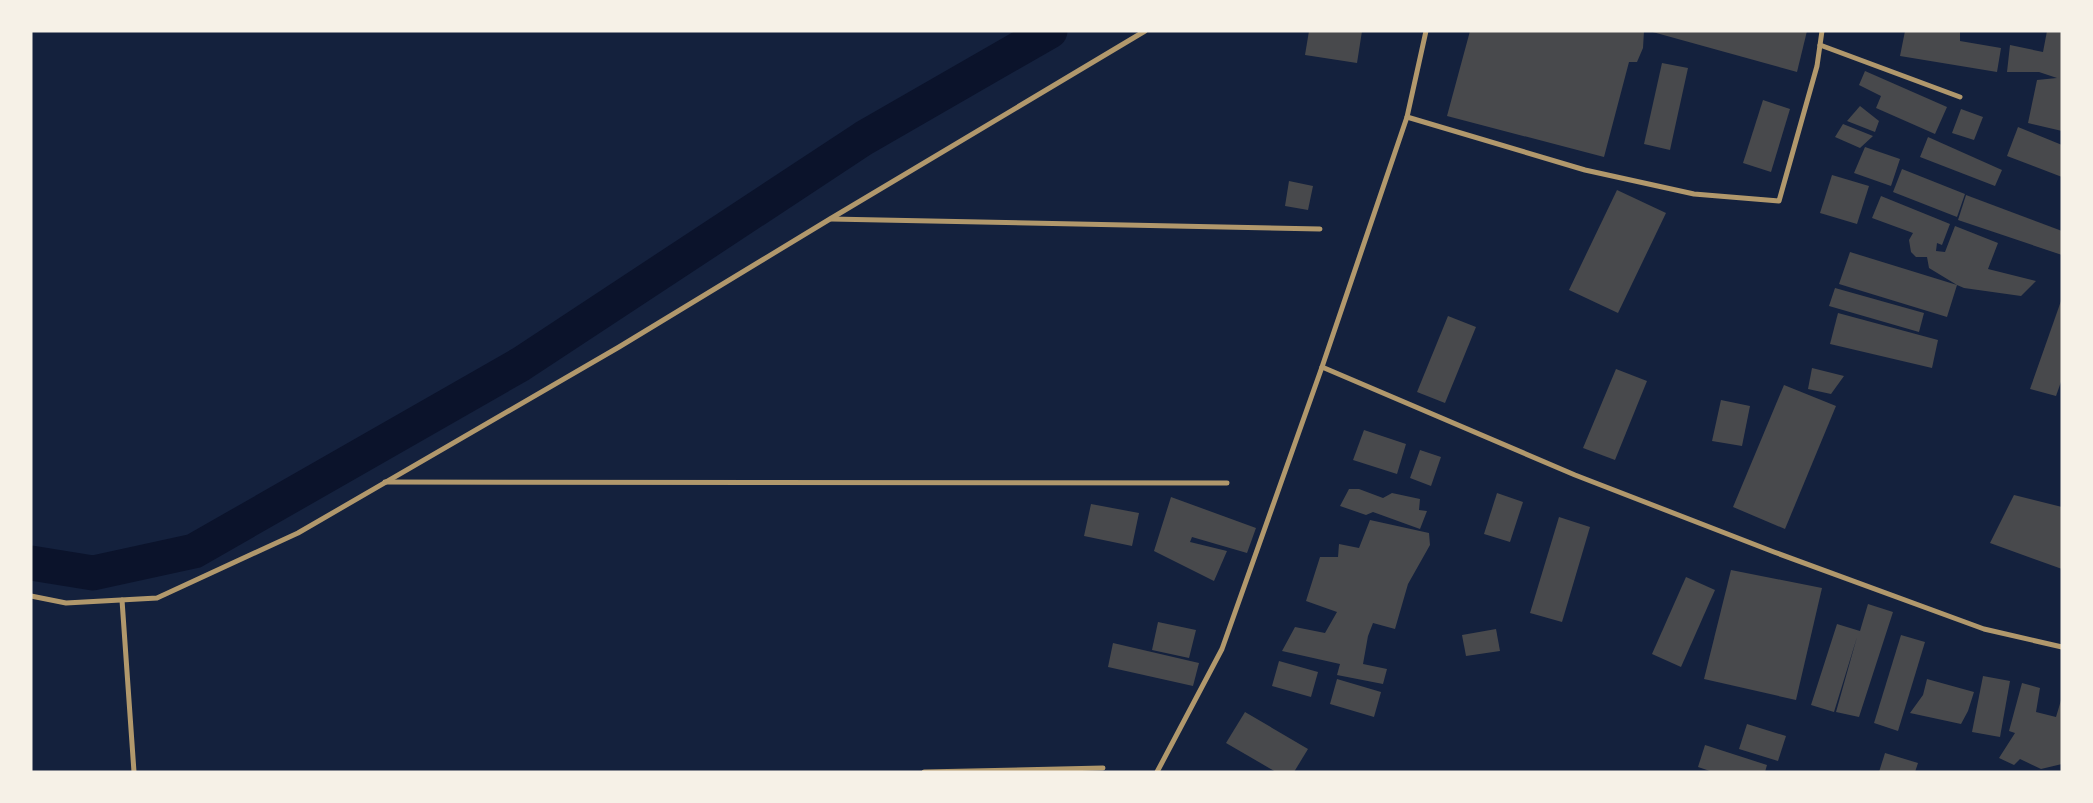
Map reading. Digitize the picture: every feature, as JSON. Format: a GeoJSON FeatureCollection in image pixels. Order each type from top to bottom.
{"type":"FeatureCollection","features":[{"type":"Feature","properties":{"kind":"street"},"geometry":{"type":"LineString","coordinates":[[31,596],[66,603],[157,598],[298,533],[619,347],[1145,31]]}},
{"type":"Feature","properties":{"kind":"street"},"geometry":{"type":"LineString","coordinates":[[1157,772],[1222,648],[1322,367],[1406,118],[1426,31]]}},
{"type":"Feature","properties":{"kind":"street"},"geometry":{"type":"LineString","coordinates":[[1406,118],[1585,170],[1694,194],[1779,201],[1817,66],[1822,31]]}},
{"type":"Feature","properties":{"kind":"street"},"geometry":{"type":"LineString","coordinates":[[1820,45],[1960,97]]}},
{"type":"Feature","properties":{"kind":"street"},"geometry":{"type":"LineString","coordinates":[[830,219],[1320,229]]}},
{"type":"Feature","properties":{"kind":"street"},"geometry":{"type":"LineString","coordinates":[[1322,367],[1575,475],[1774,552],[1984,629],[2062,647]]}},
{"type":"Feature","properties":{"kind":"street"},"geometry":{"type":"LineString","coordinates":[[385,482],[1227,483]]}},
{"type":"Feature","properties":{"kind":"street"},"geometry":{"type":"LineString","coordinates":[[122,600],[134,772]]}},
{"type":"Feature","properties":{"kind":"street"},"geometry":{"type":"LineString","coordinates":[[924,772],[1103,768]]}},
{"type":"Feature","properties":{"kind":"building"},"geometry":{"type":"Polygon","coordinates":[[[1309,31],[1362,31],[1357,63],[1305,55],[1309,31]]]}},
{"type":"Feature","properties":{"kind":"building"},"geometry":{"type":"Polygon","coordinates":[[[1470,31],[1644,31],[1643,48],[1637,62],[1629,62],[1604,157],[1447,116],[1470,31]]]}},
{"type":"Feature","properties":{"kind":"building"},"geometry":{"type":"Polygon","coordinates":[[[1649,31],[1807,31],[1797,72],[1649,31]]]}},
{"type":"Feature","properties":{"kind":"building"},"geometry":{"type":"Polygon","coordinates":[[[1905,31],[1960,31],[1960,41],[2001,48],[1997,72],[1900,56],[1905,31]]]}},
{"type":"Feature","properties":{"kind":"building"},"geometry":{"type":"Polygon","coordinates":[[[2047,31],[2062,31],[2062,131],[2028,123],[2037,80],[2057,78],[2039,72],[2007,72],[2010,45],[2043,52],[2047,31]]]}},
{"type":"Feature","properties":{"kind":"building"},"geometry":{"type":"Polygon","coordinates":[[[1662,63],[1688,68],[1670,150],[1644,144],[1662,63]]]}},
{"type":"Feature","properties":{"kind":"building"},"geometry":{"type":"Polygon","coordinates":[[[1865,71],[1947,107],[1935,134],[1876,108],[1881,96],[1859,85],[1865,71]]]}},
{"type":"Feature","properties":{"kind":"building"},"geometry":{"type":"Polygon","coordinates":[[[1763,100],[1790,109],[1771,172],[1743,163],[1763,100]]]}},
{"type":"Feature","properties":{"kind":"building"},"geometry":{"type":"Polygon","coordinates":[[[1860,106],[1879,121],[1875,132],[1847,121],[1860,106]]]}},
{"type":"Feature","properties":{"kind":"building"},"geometry":{"type":"Polygon","coordinates":[[[1961,109],[1983,117],[1974,140],[1952,133],[1961,109]]]}},
{"type":"Feature","properties":{"kind":"building"},"geometry":{"type":"Polygon","coordinates":[[[1843,124],[1873,136],[1860,148],[1835,137],[1843,124]]]}},
{"type":"Feature","properties":{"kind":"building"},"geometry":{"type":"Polygon","coordinates":[[[2018,127],[2062,145],[2062,177],[2007,156],[2018,127]]]}},
{"type":"Feature","properties":{"kind":"building"},"geometry":{"type":"Polygon","coordinates":[[[1928,137],[2002,170],[1995,186],[1920,157],[1928,137]]]}},
{"type":"Feature","properties":{"kind":"building"},"geometry":{"type":"Polygon","coordinates":[[[1865,147],[1900,159],[1891,186],[1854,173],[1865,147]]]}},
{"type":"Feature","properties":{"kind":"building"},"geometry":{"type":"Polygon","coordinates":[[[1902,169],[1965,194],[1957,217],[1893,192],[1902,169]]]}},
{"type":"Feature","properties":{"kind":"building"},"geometry":{"type":"Polygon","coordinates":[[[1832,175],[1869,186],[1857,224],[1820,213],[1832,175]]]}},
{"type":"Feature","properties":{"kind":"building"},"geometry":{"type":"Polygon","coordinates":[[[1289,181],[1313,186],[1308,210],[1285,206],[1289,181]]]}},
{"type":"Feature","properties":{"kind":"building"},"geometry":{"type":"Polygon","coordinates":[[[1617,190],[1666,213],[1618,313],[1569,290],[1617,190]]]}},
{"type":"Feature","properties":{"kind":"building"},"geometry":{"type":"Polygon","coordinates":[[[1966,195],[2062,231],[2062,255],[1958,220],[1966,195]]]}},
{"type":"Feature","properties":{"kind":"building"},"geometry":{"type":"Polygon","coordinates":[[[1881,196],[1950,224],[1942,245],[1937,243],[1936,251],[1945,252],[1955,226],[1998,243],[1988,269],[2036,281],[2021,296],[1964,288],[1957,285],[1929,268],[1927,257],[1916,257],[1911,252],[1909,240],[1913,233],[1872,218],[1881,196]]]}},
{"type":"Feature","properties":{"kind":"building"},"geometry":{"type":"Polygon","coordinates":[[[1850,252],[1957,285],[1947,317],[1839,284],[1850,252]]]}},
{"type":"Feature","properties":{"kind":"building"},"geometry":{"type":"Polygon","coordinates":[[[1835,288],[1924,313],[1919,332],[1829,306],[1835,288]]]}},
{"type":"Feature","properties":{"kind":"building"},"geometry":{"type":"Polygon","coordinates":[[[2061,301],[2062,379],[2056,396],[2030,389],[2061,301]]]}},
{"type":"Feature","properties":{"kind":"building"},"geometry":{"type":"Polygon","coordinates":[[[1838,313],[1938,340],[1932,368],[1830,344],[1838,313]]]}},
{"type":"Feature","properties":{"kind":"building"},"geometry":{"type":"Polygon","coordinates":[[[1448,316],[1476,327],[1445,403],[1417,392],[1448,316]]]}},
{"type":"Feature","properties":{"kind":"building"},"geometry":{"type":"Polygon","coordinates":[[[1812,368],[1844,376],[1831,394],[1808,389],[1812,368]]]}},
{"type":"Feature","properties":{"kind":"building"},"geometry":{"type":"Polygon","coordinates":[[[1616,369],[1647,381],[1615,460],[1583,448],[1616,369]]]}},
{"type":"Feature","properties":{"kind":"building"},"geometry":{"type":"Polygon","coordinates":[[[1784,385],[1836,406],[1785,529],[1733,507],[1784,385]]]}},
{"type":"Feature","properties":{"kind":"building"},"geometry":{"type":"Polygon","coordinates":[[[1721,400],[1750,406],[1742,446],[1712,441],[1721,400]]]}},
{"type":"Feature","properties":{"kind":"building"},"geometry":{"type":"Polygon","coordinates":[[[1364,430],[1406,444],[1397,474],[1353,460],[1364,430]]]}},
{"type":"Feature","properties":{"kind":"building"},"geometry":{"type":"Polygon","coordinates":[[[1420,450],[1441,457],[1431,486],[1410,478],[1420,450]]]}},
{"type":"Feature","properties":{"kind":"building"},"geometry":{"type":"Polygon","coordinates":[[[1349,489],[1359,489],[1383,498],[1392,493],[1420,499],[1419,510],[1427,511],[1420,529],[1373,512],[1366,515],[1340,506],[1349,489]]]}},
{"type":"Feature","properties":{"kind":"building"},"geometry":{"type":"Polygon","coordinates":[[[1497,493],[1523,502],[1510,542],[1484,534],[1497,493]]]}},
{"type":"Feature","properties":{"kind":"building"},"geometry":{"type":"Polygon","coordinates":[[[2014,495],[2062,507],[2062,569],[1990,543],[2014,495]]]}},
{"type":"Feature","properties":{"kind":"building"},"geometry":{"type":"Polygon","coordinates":[[[1171,497],[1256,528],[1247,553],[1192,537],[1190,542],[1227,551],[1214,581],[1154,551],[1171,497]]]}},
{"type":"Feature","properties":{"kind":"building"},"geometry":{"type":"Polygon","coordinates":[[[1091,504],[1139,513],[1132,546],[1084,536],[1091,504]]]}},
{"type":"Feature","properties":{"kind":"building"},"geometry":{"type":"Polygon","coordinates":[[[1559,517],[1590,527],[1562,622],[1530,613],[1559,517]]]}},
{"type":"Feature","properties":{"kind":"building"},"geometry":{"type":"Polygon","coordinates":[[[1370,520],[1429,533],[1430,545],[1408,584],[1395,629],[1373,623],[1368,636],[1363,664],[1387,669],[1383,684],[1337,675],[1340,664],[1282,651],[1295,627],[1325,633],[1337,612],[1306,601],[1320,557],[1338,557],[1339,544],[1359,548],[1370,520]]]}},
{"type":"Feature","properties":{"kind":"building"},"geometry":{"type":"Polygon","coordinates":[[[1731,570],[1822,588],[1796,700],[1704,679],[1731,570]]]}},
{"type":"Feature","properties":{"kind":"building"},"geometry":{"type":"Polygon","coordinates":[[[1686,577],[1715,590],[1681,667],[1652,654],[1686,577]]]}},
{"type":"Feature","properties":{"kind":"building"},"geometry":{"type":"Polygon","coordinates":[[[1868,604],[1893,612],[1859,717],[1836,712],[1857,637],[1834,712],[1811,705],[1837,624],[1860,631],[1868,604]]]}},
{"type":"Feature","properties":{"kind":"building"},"geometry":{"type":"Polygon","coordinates":[[[1158,622],[1196,630],[1189,658],[1152,650],[1158,622]]]}},
{"type":"Feature","properties":{"kind":"building"},"geometry":{"type":"Polygon","coordinates":[[[1496,629],[1500,651],[1466,656],[1462,635],[1496,629]]]}},
{"type":"Feature","properties":{"kind":"building"},"geometry":{"type":"Polygon","coordinates":[[[1901,635],[1925,642],[1898,731],[1874,723],[1901,635]]]}},
{"type":"Feature","properties":{"kind":"building"},"geometry":{"type":"Polygon","coordinates":[[[1113,643],[1199,663],[1193,686],[1108,667],[1113,643]]]}},
{"type":"Feature","properties":{"kind":"building"},"geometry":{"type":"Polygon","coordinates":[[[1279,661],[1318,672],[1311,697],[1272,686],[1279,661]]]}},
{"type":"Feature","properties":{"kind":"building"},"geometry":{"type":"Polygon","coordinates":[[[1983,676],[2010,681],[2000,737],[1972,732],[1983,676]]]}},
{"type":"Feature","properties":{"kind":"building"},"geometry":{"type":"Polygon","coordinates":[[[1337,679],[1381,692],[1374,717],[1330,704],[1337,679]]]}},
{"type":"Feature","properties":{"kind":"building"},"geometry":{"type":"Polygon","coordinates":[[[1927,679],[1974,692],[1968,711],[1961,724],[1910,713],[1923,695],[1927,679]]]}},
{"type":"Feature","properties":{"kind":"building"},"geometry":{"type":"Polygon","coordinates":[[[2022,683],[2040,688],[2036,712],[2056,717],[2062,697],[2062,764],[2041,769],[2020,759],[2014,765],[1999,758],[2015,733],[2009,731],[2022,683]]]}},
{"type":"Feature","properties":{"kind":"building"},"geometry":{"type":"Polygon","coordinates":[[[1245,712],[1308,749],[1294,772],[1276,772],[1226,743],[1245,712]]]}},
{"type":"Feature","properties":{"kind":"building"},"geometry":{"type":"Polygon","coordinates":[[[1747,724],[1786,736],[1778,761],[1739,749],[1747,724]]]}},
{"type":"Feature","properties":{"kind":"building"},"geometry":{"type":"Polygon","coordinates":[[[1705,745],[1767,765],[1765,772],[1713,772],[1698,767],[1705,745]]]}},
{"type":"Feature","properties":{"kind":"building"},"geometry":{"type":"Polygon","coordinates":[[[1885,753],[1918,763],[1915,772],[1879,772],[1885,753]]]}},
{"type":"Feature","properties":{"kind":"waterway"},"geometry":{"type":"LineString","coordinates":[[31,563],[93,573],[194,551],[521,364],[864,138],[1050,31]]}}]}
